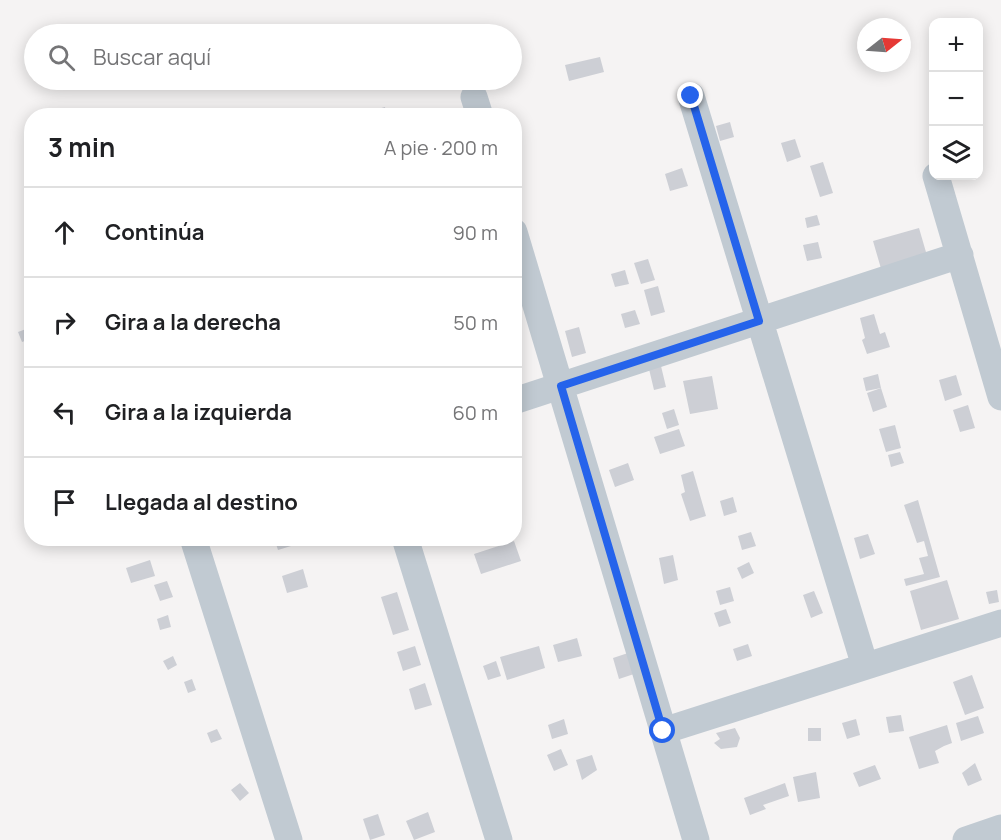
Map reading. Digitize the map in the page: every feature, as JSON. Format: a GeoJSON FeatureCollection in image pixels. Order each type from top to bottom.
{"type":"FeatureCollection","features":[{"type":"Feature","properties":{"kind":"street"},"geometry":{"type":"LineString","coordinates":[[691,96],[865,666]]}},
{"type":"Feature","properties":{"kind":"street"},"geometry":{"type":"LineString","coordinates":[[937,180],[1001,398]]}},
{"type":"Feature","properties":{"kind":"street"},"geometry":{"type":"LineString","coordinates":[[522,398],[960,255]]}},
{"type":"Feature","properties":{"kind":"street"},"geometry":{"type":"LineString","coordinates":[[522,258],[696,840]]}},
{"type":"Feature","properties":{"kind":"street"},"geometry":{"type":"LineString","coordinates":[[196,546],[289,840]]}},
{"type":"Feature","properties":{"kind":"street"},"geometry":{"type":"LineString","coordinates":[[407,546],[499,840]]}},
{"type":"Feature","properties":{"kind":"street"},"geometry":{"type":"LineString","coordinates":[[663,731],[1001,623]]}},
{"type":"Feature","properties":{"kind":"street"},"geometry":{"type":"LineString","coordinates":[[966,840],[1001,828]]}},
{"type":"Feature","properties":{"kind":"building"},"geometry":{"type":"Polygon","coordinates":[[[600,57],[604,72],[569,81],[565,65],[600,57]]]}},
{"type":"Feature","properties":{"kind":"building"},"geometry":{"type":"Polygon","coordinates":[[[730,122],[734,137],[720,141],[716,126],[730,122]]]}},
{"type":"Feature","properties":{"kind":"building"},"geometry":{"type":"Polygon","coordinates":[[[795,139],[801,157],[787,162],[781,143],[795,139]]]}},
{"type":"Feature","properties":{"kind":"building"},"geometry":{"type":"Polygon","coordinates":[[[823,162],[833,193],[820,197],[810,166],[823,162]]]}},
{"type":"Feature","properties":{"kind":"building"},"geometry":{"type":"Polygon","coordinates":[[[682,168],[688,186],[670,191],[665,174],[682,168]]]}},
{"type":"Feature","properties":{"kind":"building"},"geometry":{"type":"Polygon","coordinates":[[[817,215],[820,225],[807,228],[805,218],[817,215]]]}},
{"type":"Feature","properties":{"kind":"building"},"geometry":{"type":"Polygon","coordinates":[[[919,228],[928,259],[882,272],[873,241],[919,228]]]}},
{"type":"Feature","properties":{"kind":"building"},"geometry":{"type":"Polygon","coordinates":[[[818,242],[822,258],[807,261],[803,245],[818,242]]]}},
{"type":"Feature","properties":{"kind":"building"},"geometry":{"type":"Polygon","coordinates":[[[648,259],[655,280],[641,284],[634,263],[648,259]]]}},
{"type":"Feature","properties":{"kind":"building"},"geometry":{"type":"Polygon","coordinates":[[[625,270],[629,284],[615,287],[611,274],[625,270]]]}},
{"type":"Feature","properties":{"kind":"building"},"geometry":{"type":"Polygon","coordinates":[[[658,286],[665,312],[651,316],[644,290],[658,286]]]}},
{"type":"Feature","properties":{"kind":"building"},"geometry":{"type":"Polygon","coordinates":[[[635,310],[640,324],[625,328],[621,314],[635,310]]]}},
{"type":"Feature","properties":{"kind":"building"},"geometry":{"type":"Polygon","coordinates":[[[874,314],[880,334],[885,332],[890,347],[867,354],[862,340],[865,338],[860,318],[874,314]]]}},
{"type":"Feature","properties":{"kind":"building"},"geometry":{"type":"Polygon","coordinates":[[[579,327],[586,353],[572,357],[565,331],[579,327]]]}},
{"type":"Feature","properties":{"kind":"building"},"geometry":{"type":"Polygon","coordinates":[[[24,330],[24,341],[22,342],[18,332],[24,330]]]}},
{"type":"Feature","properties":{"kind":"building"},"geometry":{"type":"Polygon","coordinates":[[[661,366],[666,387],[654,390],[649,369],[661,366]]]}},
{"type":"Feature","properties":{"kind":"building"},"geometry":{"type":"Polygon","coordinates":[[[878,374],[881,388],[866,391],[863,378],[878,374]]]}},
{"type":"Feature","properties":{"kind":"building"},"geometry":{"type":"Polygon","coordinates":[[[956,375],[962,395],[945,401],[939,380],[956,375]]]}},
{"type":"Feature","properties":{"kind":"building"},"geometry":{"type":"Polygon","coordinates":[[[712,376],[718,409],[690,414],[683,381],[712,376]]]}},
{"type":"Feature","properties":{"kind":"building"},"geometry":{"type":"Polygon","coordinates":[[[881,388],[887,407],[873,412],[867,393],[881,388]]]}},
{"type":"Feature","properties":{"kind":"building"},"geometry":{"type":"Polygon","coordinates":[[[968,405],[975,428],[960,432],[953,410],[968,405]]]}},
{"type":"Feature","properties":{"kind":"building"},"geometry":{"type":"Polygon","coordinates":[[[674,409],[679,425],[667,429],[662,413],[674,409]]]}},
{"type":"Feature","properties":{"kind":"building"},"geometry":{"type":"Polygon","coordinates":[[[895,425],[901,448],[886,452],[879,429],[895,425]]]}},
{"type":"Feature","properties":{"kind":"building"},"geometry":{"type":"Polygon","coordinates":[[[679,429],[685,446],[660,454],[654,437],[679,429]]]}},
{"type":"Feature","properties":{"kind":"building"},"geometry":{"type":"Polygon","coordinates":[[[900,452],[904,463],[891,467],[888,455],[900,452]]]}},
{"type":"Feature","properties":{"kind":"building"},"geometry":{"type":"Polygon","coordinates":[[[628,463],[634,480],[615,487],[609,470],[628,463]]]}},
{"type":"Feature","properties":{"kind":"building"},"geometry":{"type":"Polygon","coordinates":[[[693,471],[706,516],[690,521],[681,494],[685,492],[681,475],[693,471]]]}},
{"type":"Feature","properties":{"kind":"building"},"geometry":{"type":"Polygon","coordinates":[[[733,497],[737,512],[724,516],[720,501],[733,497]]]}},
{"type":"Feature","properties":{"kind":"building"},"geometry":{"type":"Polygon","coordinates":[[[918,500],[940,577],[906,586],[904,579],[924,574],[919,558],[928,556],[924,541],[917,543],[904,505],[918,500]]]}},
{"type":"Feature","properties":{"kind":"building"},"geometry":{"type":"Polygon","coordinates":[[[751,532],[756,546],[742,550],[738,536],[751,532]]]}},
{"type":"Feature","properties":{"kind":"building"},"geometry":{"type":"Polygon","coordinates":[[[868,534],[875,554],[860,559],[854,538],[868,534]]]}},
{"type":"Feature","properties":{"kind":"building"},"geometry":{"type":"Polygon","coordinates":[[[277,546],[291,546],[278,550],[277,546]]]}},
{"type":"Feature","properties":{"kind":"building"},"geometry":{"type":"Polygon","coordinates":[[[499,546],[516,546],[521,561],[481,574],[474,554],[499,546]]]}},
{"type":"Feature","properties":{"kind":"building"},"geometry":{"type":"Polygon","coordinates":[[[673,555],[678,580],[664,584],[659,558],[673,555]]]}},
{"type":"Feature","properties":{"kind":"building"},"geometry":{"type":"Polygon","coordinates":[[[150,560],[155,576],[131,583],[126,568],[150,560]]]}},
{"type":"Feature","properties":{"kind":"building"},"geometry":{"type":"Polygon","coordinates":[[[749,562],[754,573],[742,579],[737,568],[749,562]]]}},
{"type":"Feature","properties":{"kind":"building"},"geometry":{"type":"Polygon","coordinates":[[[303,569],[308,587],[287,593],[282,576],[303,569]]]}},
{"type":"Feature","properties":{"kind":"building"},"geometry":{"type":"Polygon","coordinates":[[[947,580],[959,619],[921,630],[910,591],[947,580]]]}},
{"type":"Feature","properties":{"kind":"building"},"geometry":{"type":"Polygon","coordinates":[[[167,581],[173,597],[160,601],[154,585],[167,581]]]}},
{"type":"Feature","properties":{"kind":"building"},"geometry":{"type":"Polygon","coordinates":[[[730,587],[734,601],[720,605],[716,591],[730,587]]]}},
{"type":"Feature","properties":{"kind":"building"},"geometry":{"type":"Polygon","coordinates":[[[997,590],[999,602],[989,604],[986,592],[997,590]]]}},
{"type":"Feature","properties":{"kind":"building"},"geometry":{"type":"Polygon","coordinates":[[[814,591],[823,613],[811,618],[803,595],[814,591]]]}},
{"type":"Feature","properties":{"kind":"building"},"geometry":{"type":"Polygon","coordinates":[[[397,592],[409,630],[393,635],[381,597],[397,592]]]}},
{"type":"Feature","properties":{"kind":"building"},"geometry":{"type":"Polygon","coordinates":[[[726,609],[731,623],[719,627],[714,613],[726,609]]]}},
{"type":"Feature","properties":{"kind":"building"},"geometry":{"type":"Polygon","coordinates":[[[168,615],[171,627],[160,630],[157,619],[168,615]]]}},
{"type":"Feature","properties":{"kind":"building"},"geometry":{"type":"Polygon","coordinates":[[[577,638],[582,656],[558,662],[553,645],[577,638]]]}},
{"type":"Feature","properties":{"kind":"building"},"geometry":{"type":"Polygon","coordinates":[[[748,644],[752,656],[737,661],[733,649],[748,644]]]}},
{"type":"Feature","properties":{"kind":"building"},"geometry":{"type":"Polygon","coordinates":[[[415,646],[421,665],[403,671],[397,652],[415,646]]]}},
{"type":"Feature","properties":{"kind":"building"},"geometry":{"type":"Polygon","coordinates":[[[539,646],[545,668],[507,680],[500,657],[539,646]]]}},
{"type":"Feature","properties":{"kind":"building"},"geometry":{"type":"Polygon","coordinates":[[[631,652],[637,673],[619,679],[613,658],[631,652]]]}},
{"type":"Feature","properties":{"kind":"building"},"geometry":{"type":"Polygon","coordinates":[[[173,656],[177,665],[168,670],[163,661],[173,656]]]}},
{"type":"Feature","properties":{"kind":"building"},"geometry":{"type":"Polygon","coordinates":[[[496,661],[501,676],[488,680],[483,666],[496,661]]]}},
{"type":"Feature","properties":{"kind":"building"},"geometry":{"type":"Polygon","coordinates":[[[972,675],[984,708],[965,715],[953,682],[972,675]]]}},
{"type":"Feature","properties":{"kind":"building"},"geometry":{"type":"Polygon","coordinates":[[[192,679],[196,690],[188,693],[184,682],[192,679]]]}},
{"type":"Feature","properties":{"kind":"building"},"geometry":{"type":"Polygon","coordinates":[[[425,683],[432,705],[415,710],[409,689],[425,683]]]}},
{"type":"Feature","properties":{"kind":"building"},"geometry":{"type":"Polygon","coordinates":[[[901,715],[904,731],[889,733],[886,717],[901,715]]]}},
{"type":"Feature","properties":{"kind":"building"},"geometry":{"type":"Polygon","coordinates":[[[978,716],[984,733],[961,741],[956,723],[978,716]]]}},
{"type":"Feature","properties":{"kind":"building"},"geometry":{"type":"Polygon","coordinates":[[[564,719],[568,734],[552,739],[548,725],[564,719]]]}},
{"type":"Feature","properties":{"kind":"building"},"geometry":{"type":"Polygon","coordinates":[[[856,719],[860,735],[847,739],[842,723],[856,719]]]}},
{"type":"Feature","properties":{"kind":"building"},"geometry":{"type":"Polygon","coordinates":[[[947,725],[952,743],[935,751],[939,763],[919,769],[909,737],[947,725]]]}},
{"type":"Feature","properties":{"kind":"building"},"geometry":{"type":"Polygon","coordinates":[[[735,728],[740,738],[737,747],[721,749],[714,743],[720,739],[716,733],[735,728]]]}},
{"type":"Feature","properties":{"kind":"building"},"geometry":{"type":"Polygon","coordinates":[[[808,728],[821,728],[821,741],[808,741],[808,728]]]}},
{"type":"Feature","properties":{"kind":"building"},"geometry":{"type":"Polygon","coordinates":[[[217,729],[222,739],[211,743],[207,733],[217,729]]]}},
{"type":"Feature","properties":{"kind":"building"},"geometry":{"type":"Polygon","coordinates":[[[561,749],[568,765],[554,771],[547,755],[561,749]]]}},
{"type":"Feature","properties":{"kind":"building"},"geometry":{"type":"Polygon","coordinates":[[[592,755],[597,770],[582,780],[576,760],[592,755]]]}},
{"type":"Feature","properties":{"kind":"building"},"geometry":{"type":"Polygon","coordinates":[[[975,763],[982,780],[968,786],[962,773],[975,763]]]}},
{"type":"Feature","properties":{"kind":"building"},"geometry":{"type":"Polygon","coordinates":[[[875,765],[881,779],[859,787],[853,773],[875,765]]]}},
{"type":"Feature","properties":{"kind":"building"},"geometry":{"type":"Polygon","coordinates":[[[816,772],[820,798],[798,802],[793,777],[816,772]]]}},
{"type":"Feature","properties":{"kind":"building"},"geometry":{"type":"Polygon","coordinates":[[[240,783],[249,793],[240,801],[231,790],[240,783]]]}},
{"type":"Feature","properties":{"kind":"building"},"geometry":{"type":"Polygon","coordinates":[[[785,783],[789,796],[763,805],[766,809],[750,815],[744,798],[785,783]]]}},
{"type":"Feature","properties":{"kind":"building"},"geometry":{"type":"Polygon","coordinates":[[[428,812],[435,832],[414,840],[406,821],[428,812]]]}},
{"type":"Feature","properties":{"kind":"building"},"geometry":{"type":"Polygon","coordinates":[[[378,814],[385,835],[370,840],[363,819],[378,814]]]}},
{"type":"Feature","properties":{"kind":"route"},"geometry":{"type":"LineString","coordinates":[[663,731],[561,386],[759,321],[691,96]]}}]}
